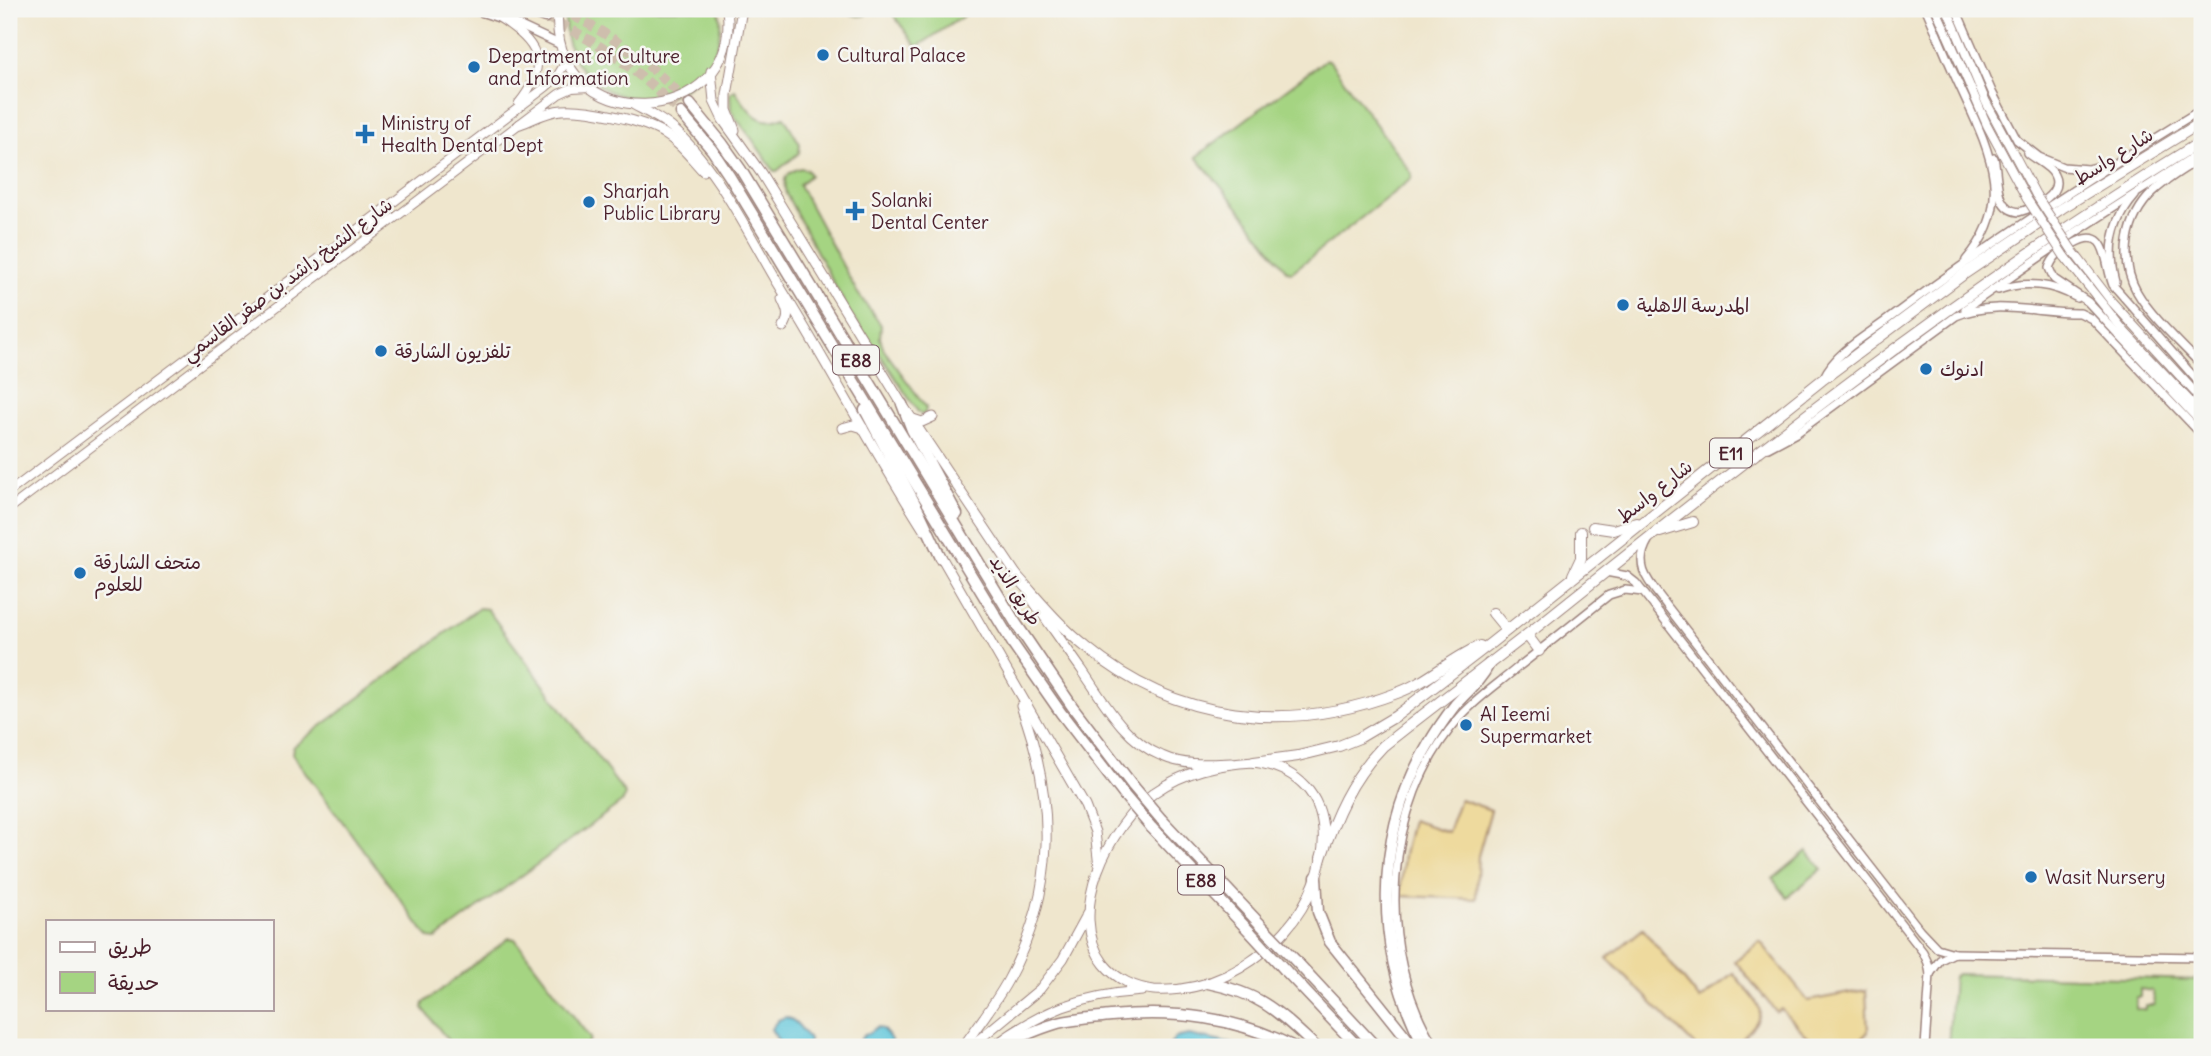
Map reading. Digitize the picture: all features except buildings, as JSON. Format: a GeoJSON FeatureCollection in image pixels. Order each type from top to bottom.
{"type":"FeatureCollection","features":[{"type":"Feature","properties":{"kind":"highway"},"geometry":{"type":"LineString","coordinates":[[524,9],[545,18]]}},
{"type":"Feature","properties":{"kind":"highway","name":"طريق الذيد"},"geometry":{"type":"LineString","coordinates":[[690,104],[741,170],[974,555],[1052,678],[1161,819],[1376,1047]]}},
{"type":"Feature","properties":{"kind":"highway","name":"طريق الذيد"},"geometry":{"type":"LineString","coordinates":[[681,113],[726,170],[1022,658],[1075,732],[1151,827],[1358,1047]]}},
{"type":"Feature","properties":{"kind":"highway","name":"شارع واسط"},"geometry":{"type":"LineString","coordinates":[[1254,762],[1319,752],[1359,738],[1396,716],[1822,380],[1964,274],[2062,208],[2202,121]]}},
{"type":"Feature","properties":{"kind":"highway","name":"شارع واسط"},"geometry":{"type":"LineString","coordinates":[[1321,859],[1340,806],[1351,785],[1366,764],[1393,738],[1761,450],[1978,288],[2112,197],[2202,141]]}},
{"type":"Feature","properties":{"kind":"highway"},"geometry":{"type":"LineString","coordinates":[[843,363],[855,394],[919,511],[941,558]]}},
{"type":"Feature","properties":{"kind":"highway"},"geometry":{"type":"LineString","coordinates":[[902,404],[909,424],[966,530],[974,555]]}},
{"type":"Feature","properties":{"kind":"highway"},"geometry":{"type":"LineString","coordinates":[[1593,527],[1619,529],[1647,518]]}},
{"type":"Feature","properties":{"kind":"highway"},"geometry":{"type":"LineString","coordinates":[[1652,534],[1693,522]]}},
{"type":"Feature","properties":{"kind":"highway"},"geometry":{"type":"LineString","coordinates":[[1569,581],[1581,558],[1581,532]]}},
{"type":"Feature","properties":{"kind":"highway"},"geometry":{"type":"LineString","coordinates":[[1016,574],[1072,635],[1120,673],[1179,701],[1228,712],[1279,717],[1316,715],[1350,709],[1407,690],[1471,650],[1491,643]]}},
{"type":"Feature","properties":{"kind":"highway"},"geometry":{"type":"LineString","coordinates":[[1493,613],[1507,630]]}},
{"type":"Feature","properties":{"kind":"highway"},"geometry":{"type":"LineString","coordinates":[[1527,635],[1539,651]]}},
{"type":"Feature","properties":{"kind":"highway"},"geometry":{"type":"LineString","coordinates":[[1425,1047],[1403,1000],[1392,957],[1387,897],[1392,838],[1406,792],[1426,749],[1447,716],[1483,675],[1489,664]]}},
{"type":"Feature","properties":{"kind":"highway"},"geometry":{"type":"LineString","coordinates":[[1315,877],[1318,912],[1330,942],[1414,1047]]}},
{"type":"Feature","properties":{"kind":"highway"},"geometry":{"type":"LineString","coordinates":[[1208,983],[1239,990],[1267,1004],[1317,1047]]}},
{"type":"Feature","properties":{"kind":"highway"},"geometry":{"type":"LineString","coordinates":[[998,1047],[1058,1023],[1165,1013],[1222,1020],[1250,1028],[1294,1047]]}},
{"type":"Feature","properties":{"kind":"main road"},"geometry":{"type":"LineString","coordinates":[[558,9],[561,45],[577,75],[590,87],[611,99],[634,105],[658,118],[680,136],[718,184],[814,341],[893,481],[1086,806],[1095,832],[1099,867]]}},
{"type":"Feature","properties":{"kind":"main road"},"geometry":{"type":"LineString","coordinates":[[634,105],[669,102],[699,84],[718,61],[726,37],[727,9]]}},
{"type":"Feature","properties":{"kind":"main road"},"geometry":{"type":"LineString","coordinates":[[740,142],[726,103],[742,9]]}},
{"type":"Feature","properties":{"kind":"main road"},"geometry":{"type":"LineString","coordinates":[[1936,9],[1987,125],[2027,199],[2064,256],[2081,281],[2125,332],[2202,414]]}},
{"type":"Feature","properties":{"kind":"main road"},"geometry":{"type":"LineString","coordinates":[[1947,9],[1986,102],[2036,195],[2072,250],[2112,302],[2202,400]]}},
{"type":"Feature","properties":{"kind":"main road"},"geometry":{"type":"LineString","coordinates":[[498,17],[524,35],[537,59],[532,86],[510,113]]}},
{"type":"Feature","properties":{"kind":"main road","name":"شارع الشيخ راشد بن صقر القاسمي"},"geometry":{"type":"LineString","coordinates":[[9,492],[551,83],[567,60]]}},
{"type":"Feature","properties":{"kind":"main road"},"geometry":{"type":"LineString","coordinates":[[711,71],[712,91],[718,111],[761,173],[902,404],[1118,722],[1149,751],[1177,761],[1191,764],[1254,762],[1291,773],[1310,790],[1321,816],[1321,859],[1299,913],[1269,947],[1240,968],[1208,983],[1190,987],[1094,996],[1060,1007],[1030,1021],[993,1047]]}},
{"type":"Feature","properties":{"kind":"main road","name":"شارع الشيخ راشد بن صقر القاسمي"},"geometry":{"type":"LineString","coordinates":[[9,509],[564,91],[590,87]]}},
{"type":"Feature","properties":{"kind":"main road"},"geometry":{"type":"LineString","coordinates":[[520,124],[547,113],[570,110],[642,123],[673,140],[718,184]]}},
{"type":"Feature","properties":{"kind":"main road"},"geometry":{"type":"LineString","coordinates":[[374,233],[376,224],[389,212],[388,205]]}},
{"type":"Feature","properties":{"kind":"main road"},"geometry":{"type":"LineString","coordinates":[[780,287],[788,313],[783,327]]}},
{"type":"Feature","properties":{"kind":"main road"},"geometry":{"type":"LineString","coordinates":[[912,419],[922,422],[933,417]]}},
{"type":"Feature","properties":{"kind":"main road"},"geometry":{"type":"LineString","coordinates":[[842,428],[853,425],[863,428]]}},
{"type":"Feature","properties":{"kind":"main road"},"geometry":{"type":"LineString","coordinates":[[963,1047],[1001,992],[1021,954],[1034,918],[1046,855],[1046,805],[1042,778],[1032,735],[1011,681]]}},
{"type":"Feature","properties":{"kind":"main road"},"geometry":{"type":"LineString","coordinates":[[1153,990],[1129,983],[1109,969],[1092,941],[1090,908],[1099,867],[1121,826],[1153,793],[1186,775],[1231,763]]}},
{"type":"Feature","properties":{"kind":"main road"},"geometry":{"type":"LineString","coordinates":[[970,1047],[1040,989],[1063,959],[1090,908]]}},
{"type":"Feature","properties":{"kind":"street"},"geometry":{"type":"LineString","coordinates":[[471,9],[498,17],[561,45]]}},
{"type":"Feature","properties":{"kind":"street"},"geometry":{"type":"LineString","coordinates":[[1926,9],[1993,155],[2001,202],[2007,209],[2019,212],[2047,198],[2056,183],[2052,171],[2025,152],[2017,139],[1992,92],[1956,9]]}},
{"type":"Feature","properties":{"kind":"street"},"geometry":{"type":"LineString","coordinates":[[1822,380],[1838,358],[1924,292],[2128,155],[2202,109]]}},
{"type":"Feature","properties":{"kind":"street"},"geometry":{"type":"LineString","coordinates":[[1961,267],[1984,236],[1993,208],[1991,164],[1978,126]]}},
{"type":"Feature","properties":{"kind":"street"},"geometry":{"type":"LineString","coordinates":[[2017,139],[2050,163],[2075,170],[2094,169],[2128,155]]}},
{"type":"Feature","properties":{"kind":"street"},"geometry":{"type":"LineString","coordinates":[[1761,450],[1798,432],[1956,316],[2202,151]]}},
{"type":"Feature","properties":{"kind":"street"},"geometry":{"type":"LineString","coordinates":[[2202,159],[2160,186],[2146,199],[2135,216],[2129,235],[2128,264],[2133,284],[2143,301],[2202,366]]}},
{"type":"Feature","properties":{"kind":"street"},"geometry":{"type":"LineString","coordinates":[[2181,165],[2190,166]]}},
{"type":"Feature","properties":{"kind":"street"},"geometry":{"type":"LineString","coordinates":[[2119,293],[2112,260],[2112,241],[2120,216],[2141,190]]}},
{"type":"Feature","properties":{"kind":"street"},"geometry":{"type":"LineString","coordinates":[[2202,386],[2119,293],[2109,276],[2104,248],[2096,240],[2080,240],[2054,258],[2049,268],[2054,279],[2082,296],[2202,424]]}},
{"type":"Feature","properties":{"kind":"street"},"geometry":{"type":"LineString","coordinates":[[1982,298],[2012,285],[2034,284],[2067,293],[2099,315]]}},
{"type":"Feature","properties":{"kind":"street"},"geometry":{"type":"LineString","coordinates":[[1910,295],[1924,292]]}},
{"type":"Feature","properties":{"kind":"street"},"geometry":{"type":"LineString","coordinates":[[1956,316],[1989,308],[2080,313],[2097,324],[2202,435]]}},
{"type":"Feature","properties":{"kind":"street"},"geometry":{"type":"LineString","coordinates":[[2144,321],[2163,323]]}},
{"type":"Feature","properties":{"kind":"street"},"geometry":{"type":"LineString","coordinates":[[2165,386],[2169,400]]}},
{"type":"Feature","properties":{"kind":"street"},"geometry":{"type":"LineString","coordinates":[[1652,534],[1642,551],[1641,564],[1661,598],[1920,930],[1937,948],[1954,953],[2202,957]]}},
{"type":"Feature","properties":{"kind":"street"},"geometry":{"type":"LineString","coordinates":[[1606,572],[1627,576],[1644,594],[1926,957],[1930,974],[1925,1047]]}},
{"type":"Feature","properties":{"kind":"street"},"geometry":{"type":"LineString","coordinates":[[1435,1047],[1411,995],[1398,941],[1395,915],[1396,875],[1406,822],[1422,776],[1452,726],[1473,704],[1609,595],[1625,590],[1644,594],[1650,591],[1661,598]]}},
{"type":"Feature","properties":{"kind":"street"},"geometry":{"type":"LineString","coordinates":[[1895,917],[1916,934],[1920,930]]}},
{"type":"Feature","properties":{"kind":"street"},"geometry":{"type":"LineString","coordinates":[[1930,974],[1940,960],[1954,953]]}},
{"type":"Feature","properties":{"kind":"green space"},"geometry":{"type":"Polygon","coordinates":[[[566,9],[719,9],[719,39],[713,56],[695,81],[671,95],[646,99],[620,96],[597,84],[578,65],[567,40],[566,9]]]}},
{"type":"Feature","properties":{"kind":"green space"},"geometry":{"type":"Polygon","coordinates":[[[829,9],[870,9],[865,15],[859,16],[829,9]]]}},
{"type":"Feature","properties":{"kind":"green space"},"geometry":{"type":"Polygon","coordinates":[[[889,9],[966,9],[969,12],[917,47],[889,9]]]}},
{"type":"Feature","properties":{"kind":"green space"},"geometry":{"type":"Polygon","coordinates":[[[1325,60],[1329,60],[1412,174],[1411,179],[1292,272],[1287,271],[1196,157],[1325,60]]]}},
{"type":"Feature","properties":{"kind":"green space"},"geometry":{"type":"Polygon","coordinates":[[[735,90],[749,110],[761,119],[767,121],[784,117],[800,144],[799,153],[777,171],[774,171],[731,110],[730,93],[735,90]]]}},
{"type":"Feature","properties":{"kind":"green space"},"geometry":{"type":"Polygon","coordinates":[[[801,168],[807,170],[810,175],[799,185],[857,292],[881,325],[880,338],[884,350],[926,407],[925,414],[918,412],[849,312],[786,194],[786,177],[801,168]]]}},
{"type":"Feature","properties":{"kind":"green space"},"geometry":{"type":"Polygon","coordinates":[[[479,608],[487,609],[625,794],[623,801],[436,939],[429,938],[292,754],[293,747],[479,608]]]}},
{"type":"Feature","properties":{"kind":"green space"},"geometry":{"type":"Polygon","coordinates":[[[1807,851],[1822,869],[1787,897],[1773,879],[1807,851]]]}},
{"type":"Feature","properties":{"kind":"green space"},"geometry":{"type":"Polygon","coordinates":[[[509,938],[515,939],[590,1038],[589,1042],[582,1047],[453,1047],[423,1008],[424,1003],[509,938]]]}},
{"type":"Feature","properties":{"kind":"green space"},"geometry":{"type":"Polygon","coordinates":[[[1957,974],[2202,980],[2202,1047],[1948,1047],[1953,977],[1957,974]],[[2140,989],[2140,997],[2136,997],[2136,1009],[2146,1009],[2146,1005],[2154,1005],[2153,991],[2140,989]]]}},
{"type":"Feature","properties":{"kind":"sand"},"geometry":{"type":"Polygon","coordinates":[[[1460,799],[1491,810],[1478,856],[1476,899],[1400,896],[1404,855],[1412,820],[1448,832],[1460,799]]]}},
{"type":"Feature","properties":{"kind":"sand"},"geometry":{"type":"Polygon","coordinates":[[[1643,929],[1700,1000],[1733,973],[1752,996],[1760,1011],[1759,1018],[1733,1047],[1696,1047],[1607,958],[1643,929]]]}},
{"type":"Feature","properties":{"kind":"sand"},"geometry":{"type":"Polygon","coordinates":[[[1760,941],[1808,1001],[1866,990],[1868,1032],[1853,1047],[1818,1047],[1781,1009],[1776,1012],[1735,961],[1760,941]]]}},
{"type":"Feature","properties":{"kind":"water"},"geometry":{"type":"Polygon","coordinates":[[[785,1017],[793,1020],[802,1029],[809,1040],[808,1047],[782,1047],[771,1029],[778,1020],[785,1017]]]}},
{"type":"Feature","properties":{"kind":"water"},"geometry":{"type":"Polygon","coordinates":[[[877,1027],[889,1037],[892,1042],[890,1047],[863,1047],[860,1041],[862,1037],[877,1027]]]}},
{"type":"Feature","properties":{"kind":"water"},"geometry":{"type":"Polygon","coordinates":[[[1189,1035],[1245,1047],[1169,1047],[1175,1038],[1189,1035]]]}},
{"type":"Feature","properties":{"kind":"tunnel"},"geometry":{"type":"LineString","coordinates":[[559,9],[596,28],[629,51],[690,104]]}},
{"type":"Feature","properties":{"kind":"tunnel"},"geometry":{"type":"LineString","coordinates":[[545,17],[584,37],[618,59],[681,113]]}},
{"type":"Feature","properties":{"kind":"place","name":"Cultural Palace"},"geometry":{"type":"Point","coordinates":[823,55]}},
{"type":"Feature","properties":{"kind":"place","name":"Department of Culture and Information"},"geometry":{"type":"Point","coordinates":[474,67]}},
{"type":"Feature","properties":{"kind":"place","name":"Ministry of Health Dental Dept"},"geometry":{"type":"Point","coordinates":[365,134]}},
{"type":"Feature","properties":{"kind":"place","name":"Sharjah Public Library"},"geometry":{"type":"Point","coordinates":[589,202]}},
{"type":"Feature","properties":{"kind":"place","name":"Solanki Dental Center"},"geometry":{"type":"Point","coordinates":[855,211]}},
{"type":"Feature","properties":{"kind":"place","name":"المدرسة الاهلية"},"geometry":{"type":"Point","coordinates":[1623,305]}},
{"type":"Feature","properties":{"kind":"place","name":"تلفزيون الشارقة"},"geometry":{"type":"Point","coordinates":[381,351]}},
{"type":"Feature","properties":{"kind":"place","name":"ادنوك"},"geometry":{"type":"Point","coordinates":[1926,369]}},
{"type":"Feature","properties":{"kind":"place","name":"متحف الشارقة للعلوم"},"geometry":{"type":"Point","coordinates":[80,573]}},
{"type":"Feature","properties":{"kind":"place","name":"Al Ieemi Supermarket"},"geometry":{"type":"Point","coordinates":[1466,725]}},
{"type":"Feature","properties":{"kind":"place","name":"Wasit Nursery"},"geometry":{"type":"Point","coordinates":[2031,877]}}]}
